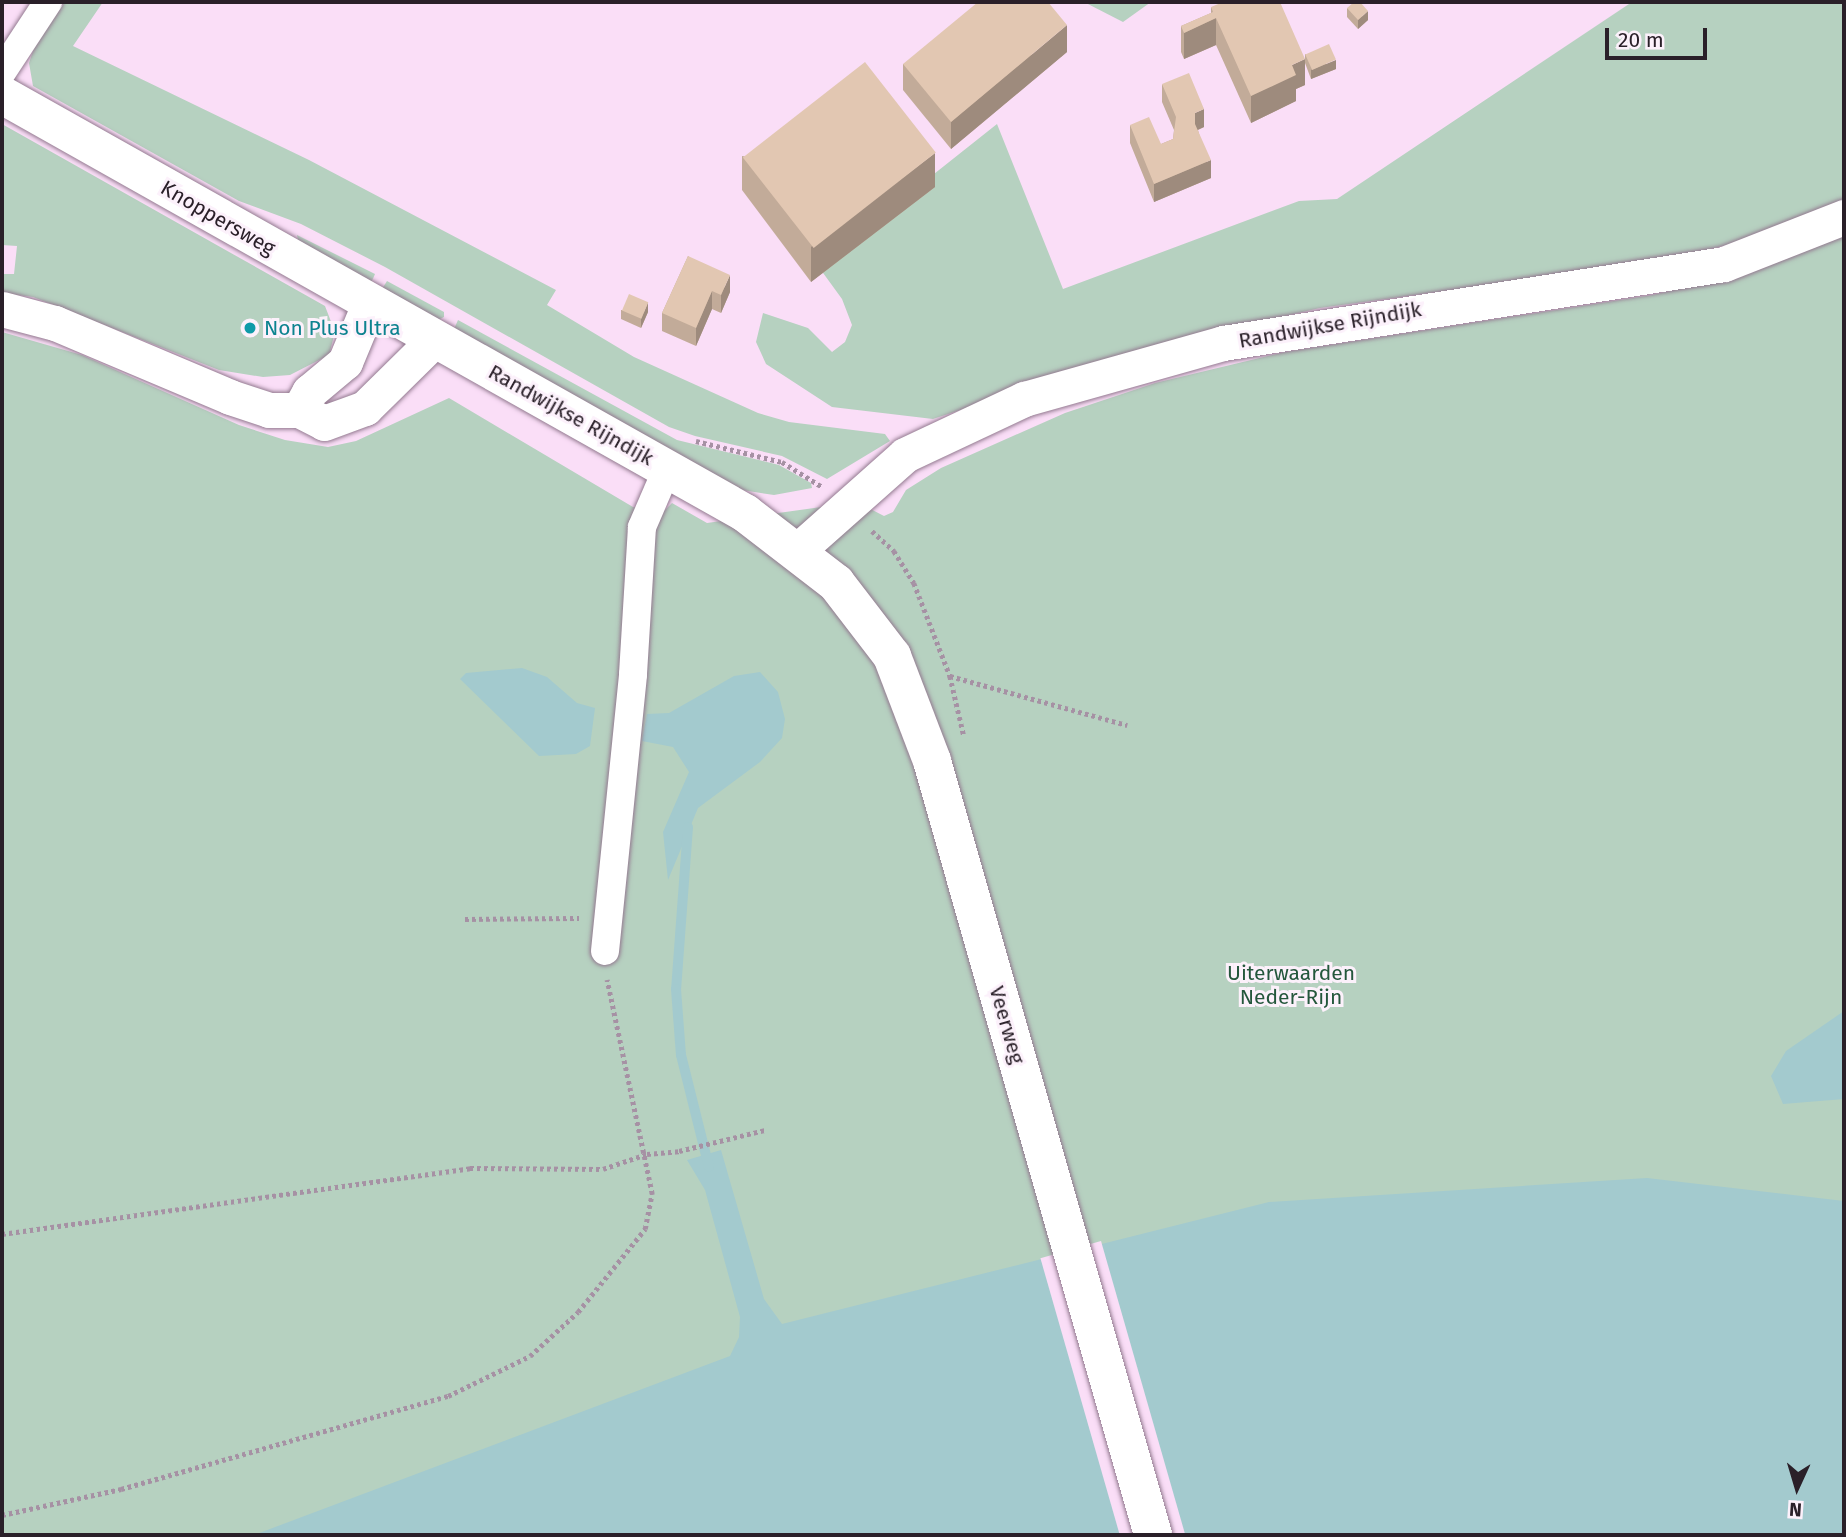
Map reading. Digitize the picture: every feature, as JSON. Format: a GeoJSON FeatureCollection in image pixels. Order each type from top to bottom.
{"type":"FeatureCollection","features":[{"type":"Feature","properties":{"kind":"main road","name":"Knoppersweg"},"geometry":{"type":"LineString","coordinates":[[2,95],[435,339]]}},
{"type":"Feature","properties":{"kind":"main road","name":"Randwijkse Rijndijk"},"geometry":{"type":"LineString","coordinates":[[435,339],[678,454],[745,513],[797,551]]}},
{"type":"Feature","properties":{"kind":"main road","name":"Veerweg"},"geometry":{"type":"LineString","coordinates":[[797,551],[836,583],[892,656],[919,722],[1153,1535]]}},
{"type":"Feature","properties":{"kind":"street"},"geometry":{"type":"LineString","coordinates":[[2,72],[48,2]]}},
{"type":"Feature","properties":{"kind":"street","name":"Randwijkse Rijndijk"},"geometry":{"type":"LineString","coordinates":[[797,551],[843,507],[905,455],[1024,399],[1223,343],[1724,264],[1844,217]]}},
{"type":"Feature","properties":{"kind":"street"},"geometry":{"type":"LineString","coordinates":[[299,410],[309,392],[345,362],[370,302]]}},
{"type":"Feature","properties":{"kind":"street"},"geometry":{"type":"LineString","coordinates":[[2,309],[55,323],[230,397],[269,410],[299,410],[324,423],[365,408],[435,339]]}},
{"type":"Feature","properties":{"kind":"street"},"geometry":{"type":"LineString","coordinates":[[605,951],[633,674],[642,527],[678,454]]}},
{"type":"Feature","properties":{"kind":"path"},"geometry":{"type":"LineString","coordinates":[[678,454],[782,462],[811,475],[843,507]]}},
{"type":"Feature","properties":{"kind":"path"},"geometry":{"type":"LineString","coordinates":[[950,676],[1127,725]]}},
{"type":"Feature","properties":{"kind":"path"},"geometry":{"type":"LineString","coordinates":[[465,919],[608,917]]}},
{"type":"Feature","properties":{"kind":"path"},"geometry":{"type":"LineString","coordinates":[[2,1515],[121,1489],[448,1396],[530,1356],[578,1312],[645,1229],[652,1194],[647,1154],[608,996],[605,951]]}},
{"type":"Feature","properties":{"kind":"path"},"geometry":{"type":"LineString","coordinates":[[2,1234],[470,1168],[603,1169],[647,1154],[679,1152],[765,1130]]}},
{"type":"Feature","properties":{"kind":"green space"},"geometry":{"type":"Polygon","coordinates":[[[65,2],[103,2],[73,46],[309,160],[556,290],[547,305],[634,357],[758,413],[789,422],[885,434],[890,441],[827,479],[782,456],[695,436],[669,427],[385,267],[301,224],[239,201],[33,86],[29,63],[36,42],[65,2]]]}},
{"type":"Feature","properties":{"kind":"green space"},"geometry":{"type":"Polygon","coordinates":[[[1084,2],[1151,2],[1123,22],[1084,2]]]}},
{"type":"Feature","properties":{"kind":"green space"},"geometry":{"type":"Polygon","coordinates":[[[1632,2],[1844,2],[1844,201],[1736,243],[1648,263],[1320,308],[1158,345],[933,419],[832,407],[766,364],[756,342],[763,313],[808,328],[832,352],[845,342],[852,325],[842,299],[818,266],[997,124],[1063,289],[1299,201],[1337,199],[1632,2]]]}},
{"type":"Feature","properties":{"kind":"green space"},"geometry":{"type":"Polygon","coordinates":[[[2,124],[325,306],[335,332],[329,355],[290,375],[263,377],[219,370],[33,297],[2,293],[2,274],[14,274],[17,246],[2,245],[2,124]]]}},
{"type":"Feature","properties":{"kind":"green space"},"geometry":{"type":"Polygon","coordinates":[[[297,235],[375,274],[371,283],[298,240],[297,235]]]}},
{"type":"Feature","properties":{"kind":"green space","name":"Uiterwaarden Neder-Rijn"},"geometry":{"type":"Polygon","coordinates":[[[1844,236],[1844,1535],[2,1535],[2,332],[82,355],[239,425],[285,440],[328,447],[356,441],[449,398],[633,507],[661,514],[672,503],[707,523],[857,502],[884,516],[893,512],[906,490],[941,468],[1065,413],[1155,383],[1285,352],[1652,295],[1731,277],[1844,236]]]}},
{"type":"Feature","properties":{"kind":"green space"},"geometry":{"type":"Polygon","coordinates":[[[387,281],[444,312],[444,317],[438,320],[382,289],[387,281]]]}},
{"type":"Feature","properties":{"kind":"green space"},"geometry":{"type":"Polygon","coordinates":[[[458,320],[677,440],[779,465],[811,483],[812,488],[774,495],[742,490],[454,329],[458,320]]]}},
{"type":"Feature","properties":{"kind":"shaded area"},"geometry":{"type":"Polygon","coordinates":[[[522,668],[547,677],[577,703],[595,708],[590,746],[576,754],[539,756],[460,679],[466,673],[522,668]]]}},
{"type":"Feature","properties":{"kind":"shaded area"},"geometry":{"type":"Polygon","coordinates":[[[760,672],[778,692],[785,719],[782,738],[760,762],[698,808],[668,880],[663,832],[689,772],[673,747],[642,741],[647,714],[669,713],[734,676],[760,672]]]}},
{"type":"Feature","properties":{"kind":"shaded area"},"geometry":{"type":"Polygon","coordinates":[[[1844,1011],[1844,1099],[1783,1104],[1771,1076],[1786,1051],[1844,1011]]]}},
{"type":"Feature","properties":{"kind":"shaded area"},"geometry":{"type":"Polygon","coordinates":[[[721,1150],[764,1299],[782,1324],[1269,1202],[1647,1178],[1844,1201],[1844,1535],[254,1535],[730,1356],[739,1337],[740,1317],[705,1190],[687,1160],[721,1150]]]}},
{"type":"Feature","properties":{"kind":"pier"},"geometry":{"type":"Polygon","coordinates":[[[1101,1241],[1185,1535],[1120,1535],[1040,1258],[1101,1241]]]}},
{"type":"Feature","properties":{"kind":"building"},"geometry":{"type":"Polygon","coordinates":[[[978,2],[1048,2],[1067,25],[951,122],[903,64],[978,2]]]}},
{"type":"Feature","properties":{"kind":"building"},"geometry":{"type":"Polygon","coordinates":[[[1223,2],[1280,2],[1305,59],[1292,65],[1296,75],[1251,96],[1216,18],[1184,33],[1181,26],[1213,12],[1211,7],[1223,2]]]}},
{"type":"Feature","properties":{"kind":"building"},"geometry":{"type":"Polygon","coordinates":[[[1354,2],[1360,2],[1368,11],[1358,20],[1347,8],[1354,2]]]}},
{"type":"Feature","properties":{"kind":"building"},"geometry":{"type":"Polygon","coordinates":[[[1329,44],[1336,60],[1312,70],[1305,55],[1329,44]]]}},
{"type":"Feature","properties":{"kind":"building"},"geometry":{"type":"Polygon","coordinates":[[[865,62],[936,153],[814,248],[743,157],[865,62]]]}},
{"type":"Feature","properties":{"kind":"building"},"geometry":{"type":"Polygon","coordinates":[[[1189,73],[1204,109],[1195,113],[1195,124],[1211,160],[1154,184],[1130,125],[1149,117],[1161,144],[1173,139],[1176,117],[1162,84],[1189,73]]]}},
{"type":"Feature","properties":{"kind":"building"},"geometry":{"type":"Polygon","coordinates":[[[688,256],[730,275],[721,295],[712,291],[696,328],[662,313],[688,256]]]}},
{"type":"Feature","properties":{"kind":"building"},"geometry":{"type":"Polygon","coordinates":[[[629,294],[648,302],[641,319],[622,311],[629,294]]]}},
{"type":"Feature","properties":{"kind":"waterway"},"geometry":{"type":"LineString","coordinates":[[688,827],[676,989],[681,1055],[709,1167]]}},
{"type":"Feature","properties":{"kind":"place","name":"Non Plus Ultra"},"geometry":{"type":"Point","coordinates":[250,328]}}]}
